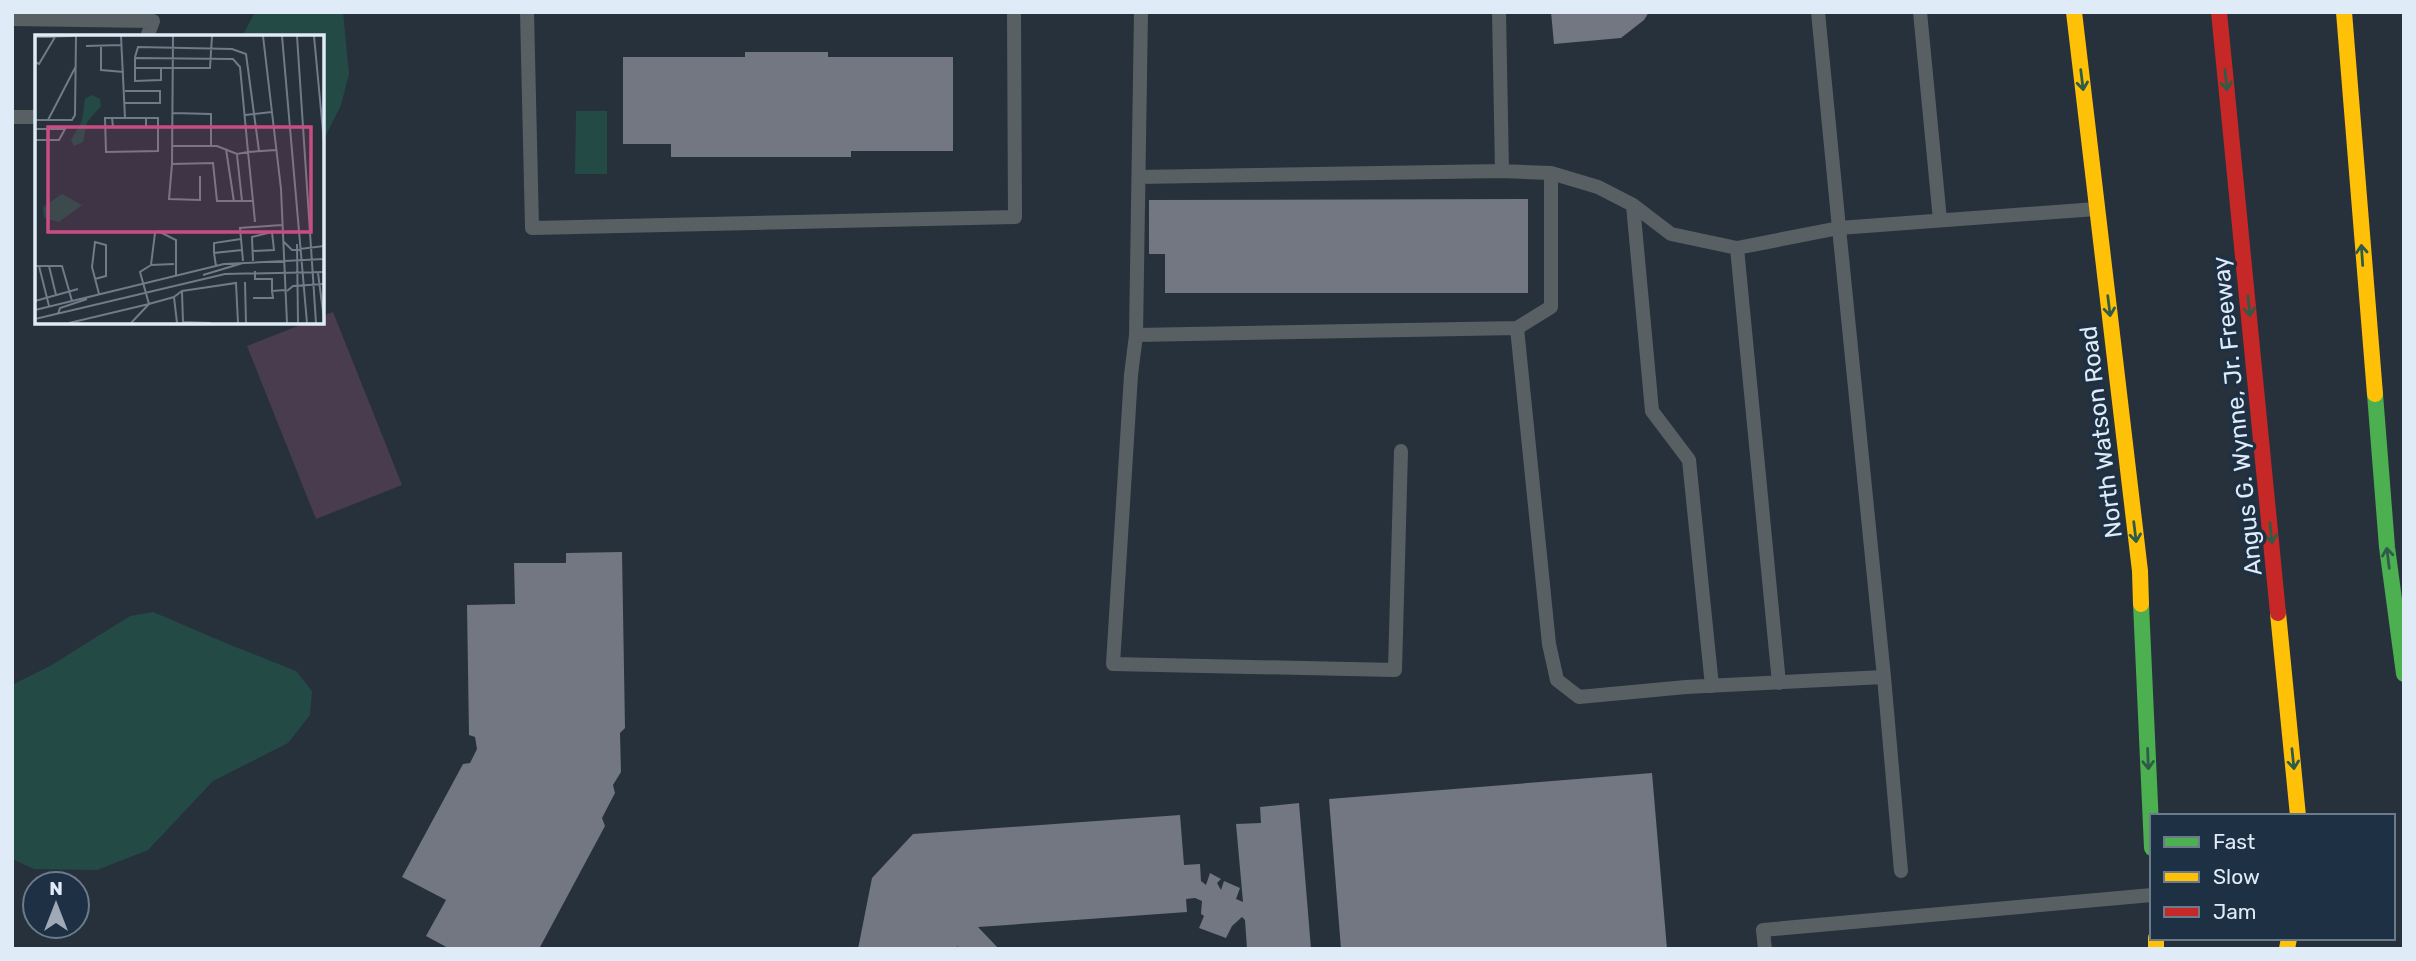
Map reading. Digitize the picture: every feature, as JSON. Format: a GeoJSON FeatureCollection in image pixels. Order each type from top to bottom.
{"type":"FeatureCollection","features":[{"type":"Feature","properties":{"kind":"main road","name":"North Watson Road"},"geometry":{"type":"LineString","coordinates":[[2074,12],[2140,571],[2151,814]]}},
{"type":"Feature","properties":{"kind":"main road","name":"Angus G. Wynne, Jr. Freeway"},"geometry":{"type":"LineString","coordinates":[[2219,12],[2298,814]]}},
{"type":"Feature","properties":{"kind":"main road"},"geometry":{"type":"LineString","coordinates":[[2344,12],[2386,534],[2404,674]]}},
{"type":"Feature","properties":{"kind":"lane"},"geometry":{"type":"LineString","coordinates":[[527,12],[532,228],[1015,217],[1014,12]]}},
{"type":"Feature","properties":{"kind":"lane"},"geometry":{"type":"LineString","coordinates":[[1141,12],[1136,335],[1131,375],[1113,664],[1395,670],[1401,451]]}},
{"type":"Feature","properties":{"kind":"lane"},"geometry":{"type":"LineString","coordinates":[[1499,12],[1502,171]]}},
{"type":"Feature","properties":{"kind":"lane"},"geometry":{"type":"LineString","coordinates":[[1818,12],[1901,871]]}},
{"type":"Feature","properties":{"kind":"lane"},"geometry":{"type":"LineString","coordinates":[[1920,12],[1940,220]]}},
{"type":"Feature","properties":{"kind":"lane"},"geometry":{"type":"LineString","coordinates":[[12,19],[156,16],[148,35]]}},
{"type":"Feature","properties":{"kind":"lane"},"geometry":{"type":"LineString","coordinates":[[12,117],[35,117]]}},
{"type":"Feature","properties":{"kind":"lane"},"geometry":{"type":"LineString","coordinates":[[1139,177],[1502,171],[1550,173],[1598,187],[1633,205],[1671,234],[1737,248],[1839,228],[2097,208]]}},
{"type":"Feature","properties":{"kind":"lane"},"geometry":{"type":"LineString","coordinates":[[1136,335],[1517,328],[1551,307],[1550,173]]}},
{"type":"Feature","properties":{"kind":"lane"},"geometry":{"type":"LineString","coordinates":[[1633,205],[1652,411],[1689,460],[1712,686]]}},
{"type":"Feature","properties":{"kind":"lane"},"geometry":{"type":"LineString","coordinates":[[1737,248],[1779,683]]}},
{"type":"Feature","properties":{"kind":"lane"},"geometry":{"type":"LineString","coordinates":[[1517,328],[1549,645],[1557,680],[1579,697],[1712,686],[1884,677]]}},
{"type":"Feature","properties":{"kind":"lane"},"geometry":{"type":"LineString","coordinates":[[1765,949],[1763,930],[2150,895]]}},
{"type":"Feature","properties":{"kind":"shaded area"},"geometry":{"type":"Polygon","coordinates":[[[255,12],[343,12],[349,74],[341,105],[324,139],[324,35],[243,35],[255,12]]]}},
{"type":"Feature","properties":{"kind":"shaded area"},"geometry":{"type":"Polygon","coordinates":[[[576,111],[607,111],[607,174],[575,174],[576,111]]]}},
{"type":"Feature","properties":{"kind":"shaded area"},"geometry":{"type":"Polygon","coordinates":[[[333,312],[402,485],[316,519],[247,346],[303,324],[324,324],[324,315],[333,312]]]}},
{"type":"Feature","properties":{"kind":"shaded area"},"geometry":{"type":"Polygon","coordinates":[[[153,612],[296,671],[312,691],[310,715],[288,743],[213,781],[148,850],[97,870],[34,869],[12,859],[12,685],[50,666],[130,616],[153,612]]]}},
{"type":"Feature","properties":{"kind":"building"},"geometry":{"type":"Polygon","coordinates":[[[1551,12],[1649,12],[1644,20],[1621,38],[1554,44],[1551,12]]]}},
{"type":"Feature","properties":{"kind":"building"},"geometry":{"type":"Polygon","coordinates":[[[745,52],[828,52],[828,57],[953,57],[953,151],[851,151],[851,157],[671,157],[671,144],[623,144],[623,57],[745,57],[745,52]]]}},
{"type":"Feature","properties":{"kind":"building"},"geometry":{"type":"Polygon","coordinates":[[[1528,199],[1528,293],[1165,293],[1165,254],[1149,254],[1149,200],[1528,199]]]}},
{"type":"Feature","properties":{"kind":"building"},"geometry":{"type":"Polygon","coordinates":[[[622,552],[625,728],[620,733],[621,772],[613,785],[615,793],[602,818],[605,826],[539,949],[450,949],[426,936],[446,900],[402,877],[463,764],[470,763],[477,749],[475,737],[469,735],[467,605],[515,604],[514,563],[566,563],[566,553],[622,552]]]}},
{"type":"Feature","properties":{"kind":"building"},"geometry":{"type":"Polygon","coordinates":[[[1652,773],[1667,949],[1341,949],[1329,799],[1652,773]]]}},
{"type":"Feature","properties":{"kind":"building"},"geometry":{"type":"Polygon","coordinates":[[[1299,803],[1311,949],[1247,949],[1245,920],[1242,917],[1232,926],[1226,938],[1199,928],[1204,916],[1201,914],[1202,901],[1195,898],[1186,899],[1187,912],[978,927],[999,949],[960,949],[957,946],[957,949],[858,949],[872,878],[913,834],[1180,815],[1184,865],[1200,864],[1201,881],[1206,885],[1210,873],[1221,879],[1217,883],[1221,890],[1224,881],[1240,888],[1236,899],[1243,902],[1236,824],[1261,823],[1260,807],[1299,803]]]}},
{"type":"Feature","properties":{"kind":"traffic: fast"},"geometry":{"type":"LineString","coordinates":[[2375,394],[2387,547],[2404,674]]}},
{"type":"Feature","properties":{"kind":"traffic: fast"},"geometry":{"type":"LineString","coordinates":[[2141,604],[2150,814]]}},
{"type":"Feature","properties":{"kind":"traffic: slow"},"geometry":{"type":"LineString","coordinates":[[2074,12],[2140,571],[2141,604]]}},
{"type":"Feature","properties":{"kind":"traffic: slow"},"geometry":{"type":"LineString","coordinates":[[2344,12],[2375,394]]}},
{"type":"Feature","properties":{"kind":"traffic: slow"},"geometry":{"type":"LineString","coordinates":[[2278,613],[2298,814]]}},
{"type":"Feature","properties":{"kind":"traffic: slow"},"geometry":{"type":"LineString","coordinates":[[2156,940],[2156,949]]}},
{"type":"Feature","properties":{"kind":"traffic: slow"},"geometry":{"type":"LineString","coordinates":[[2287,949],[2289,940]]}},
{"type":"Feature","properties":{"kind":"traffic: jam"},"geometry":{"type":"LineString","coordinates":[[2219,12],[2278,613]]}}]}
